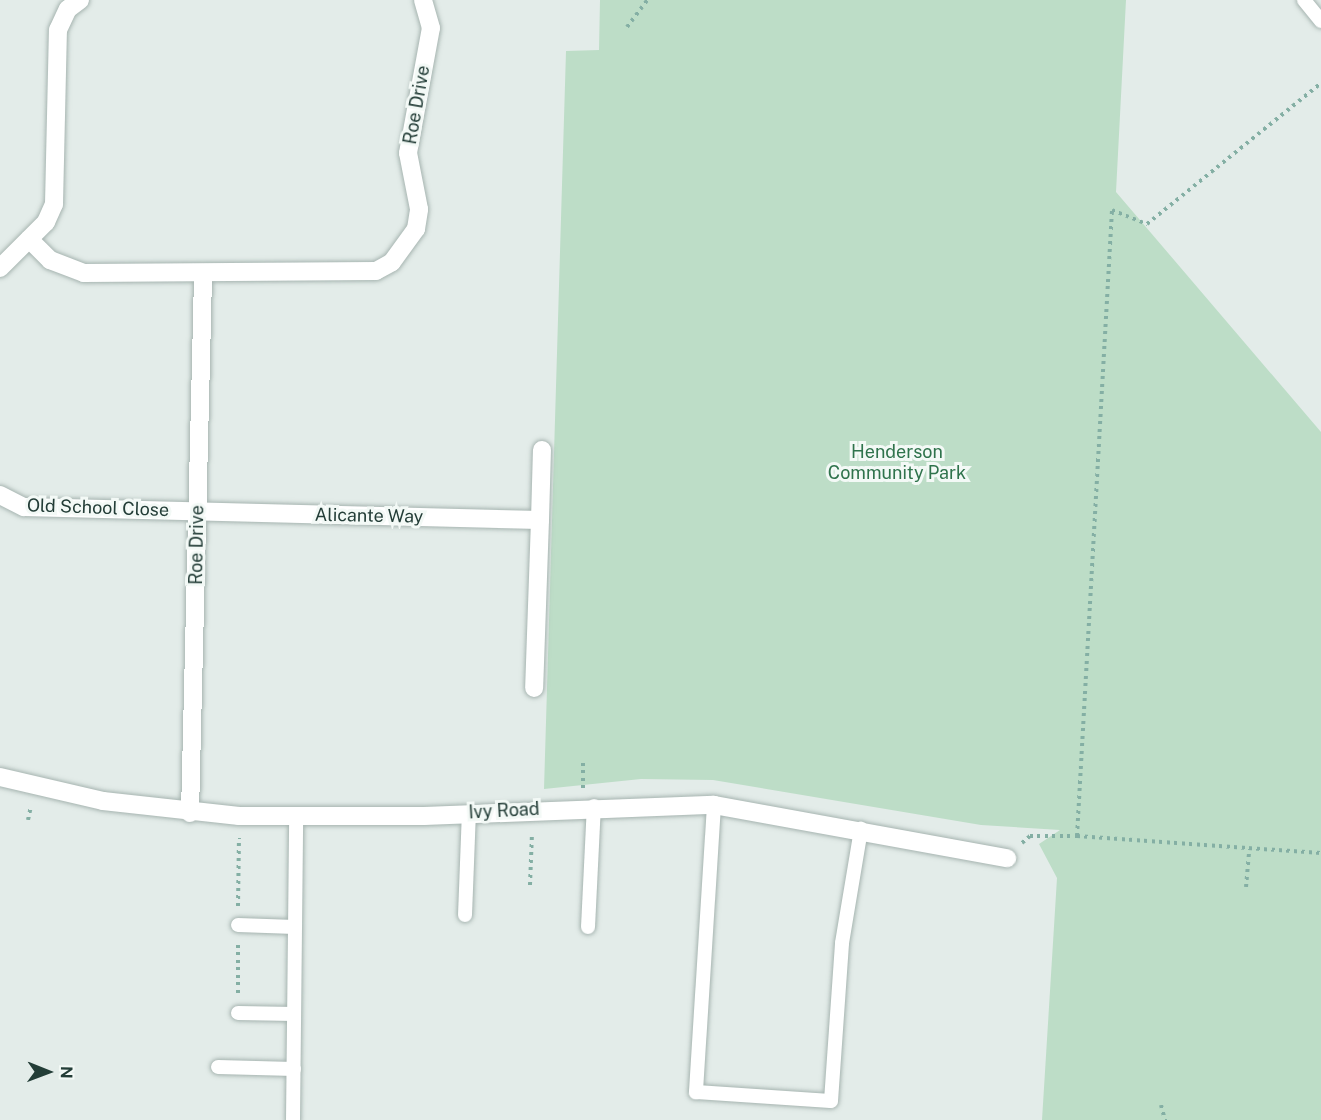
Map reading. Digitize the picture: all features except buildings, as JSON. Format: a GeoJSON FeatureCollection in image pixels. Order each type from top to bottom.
{"type":"FeatureCollection","features":[{"type":"Feature","properties":{"kind":"street"},"geometry":{"type":"LineString","coordinates":[[0,268],[29,238],[54,204],[58,30],[68,9],[80,0]]}},
{"type":"Feature","properties":{"kind":"street","name":"Roe Drive"},"geometry":{"type":"LineString","coordinates":[[29,238],[50,260],[84,273],[203,276],[376,271],[404,250],[419,209],[408,153],[431,28],[423,0]]}},
{"type":"Feature","properties":{"kind":"street","name":"Roe Drive"},"geometry":{"type":"LineString","coordinates":[[190,813],[203,276]]}},
{"type":"Feature","properties":{"kind":"street"},"geometry":{"type":"LineString","coordinates":[[534,688],[542,450]]}},
{"type":"Feature","properties":{"kind":"street","name":"Old School Close"},"geometry":{"type":"LineString","coordinates":[[0,495],[24,507],[198,512]]}},
{"type":"Feature","properties":{"kind":"street","name":"Alicante Way"},"geometry":{"type":"LineString","coordinates":[[198,512],[540,520]]}},
{"type":"Feature","properties":{"kind":"street","name":"Ivy Road"},"geometry":{"type":"LineString","coordinates":[[0,777],[103,801],[190,813],[296,817],[714,805],[861,829],[1007,858]]}},
{"type":"Feature","properties":{"kind":"lane"},"geometry":{"type":"LineString","coordinates":[[1304,0],[1321,21]]}},
{"type":"Feature","properties":{"kind":"lane"},"geometry":{"type":"LineString","coordinates":[[714,805],[696,1092],[831,1101],[842,943],[861,829]]}},
{"type":"Feature","properties":{"kind":"lane"},"geometry":{"type":"LineString","coordinates":[[588,807],[588,927]]}},
{"type":"Feature","properties":{"kind":"lane"},"geometry":{"type":"LineString","coordinates":[[465,915],[469,813]]}},
{"type":"Feature","properties":{"kind":"lane"},"geometry":{"type":"LineString","coordinates":[[293,1120],[296,817]]}},
{"type":"Feature","properties":{"kind":"lane"},"geometry":{"type":"LineString","coordinates":[[238,925],[295,927]]}},
{"type":"Feature","properties":{"kind":"lane"},"geometry":{"type":"LineString","coordinates":[[238,1013],[294,1014]]}},
{"type":"Feature","properties":{"kind":"lane"},"geometry":{"type":"LineString","coordinates":[[218,1067],[294,1068]]}},
{"type":"Feature","properties":{"kind":"path"},"geometry":{"type":"LineString","coordinates":[[627,27],[647,0]]}},
{"type":"Feature","properties":{"kind":"path"},"geometry":{"type":"LineString","coordinates":[[1077,836],[1112,210],[1147,225],[1321,83]]}},
{"type":"Feature","properties":{"kind":"path"},"geometry":{"type":"LineString","coordinates":[[584,762],[588,807]]}},
{"type":"Feature","properties":{"kind":"path"},"geometry":{"type":"LineString","coordinates":[[530,885],[532,809]]}},
{"type":"Feature","properties":{"kind":"path"},"geometry":{"type":"LineString","coordinates":[[1007,858],[1030,836],[1077,836],[1321,853]]}},
{"type":"Feature","properties":{"kind":"path"},"geometry":{"type":"LineString","coordinates":[[1246,886],[1249,849]]}},
{"type":"Feature","properties":{"kind":"path"},"geometry":{"type":"LineString","coordinates":[[1161,1105],[1165,1120]]}},
{"type":"Feature","properties":{"kind":"green space","name":"Henderson Community Park"},"geometry":{"type":"Polygon","coordinates":[[[600,0],[1126,0],[1116,192],[1321,432],[1321,1120],[1042,1120],[1057,878],[1039,844],[1060,830],[981,825],[713,780],[641,779],[544,789],[566,51],[599,50],[600,0]]]}}]}
